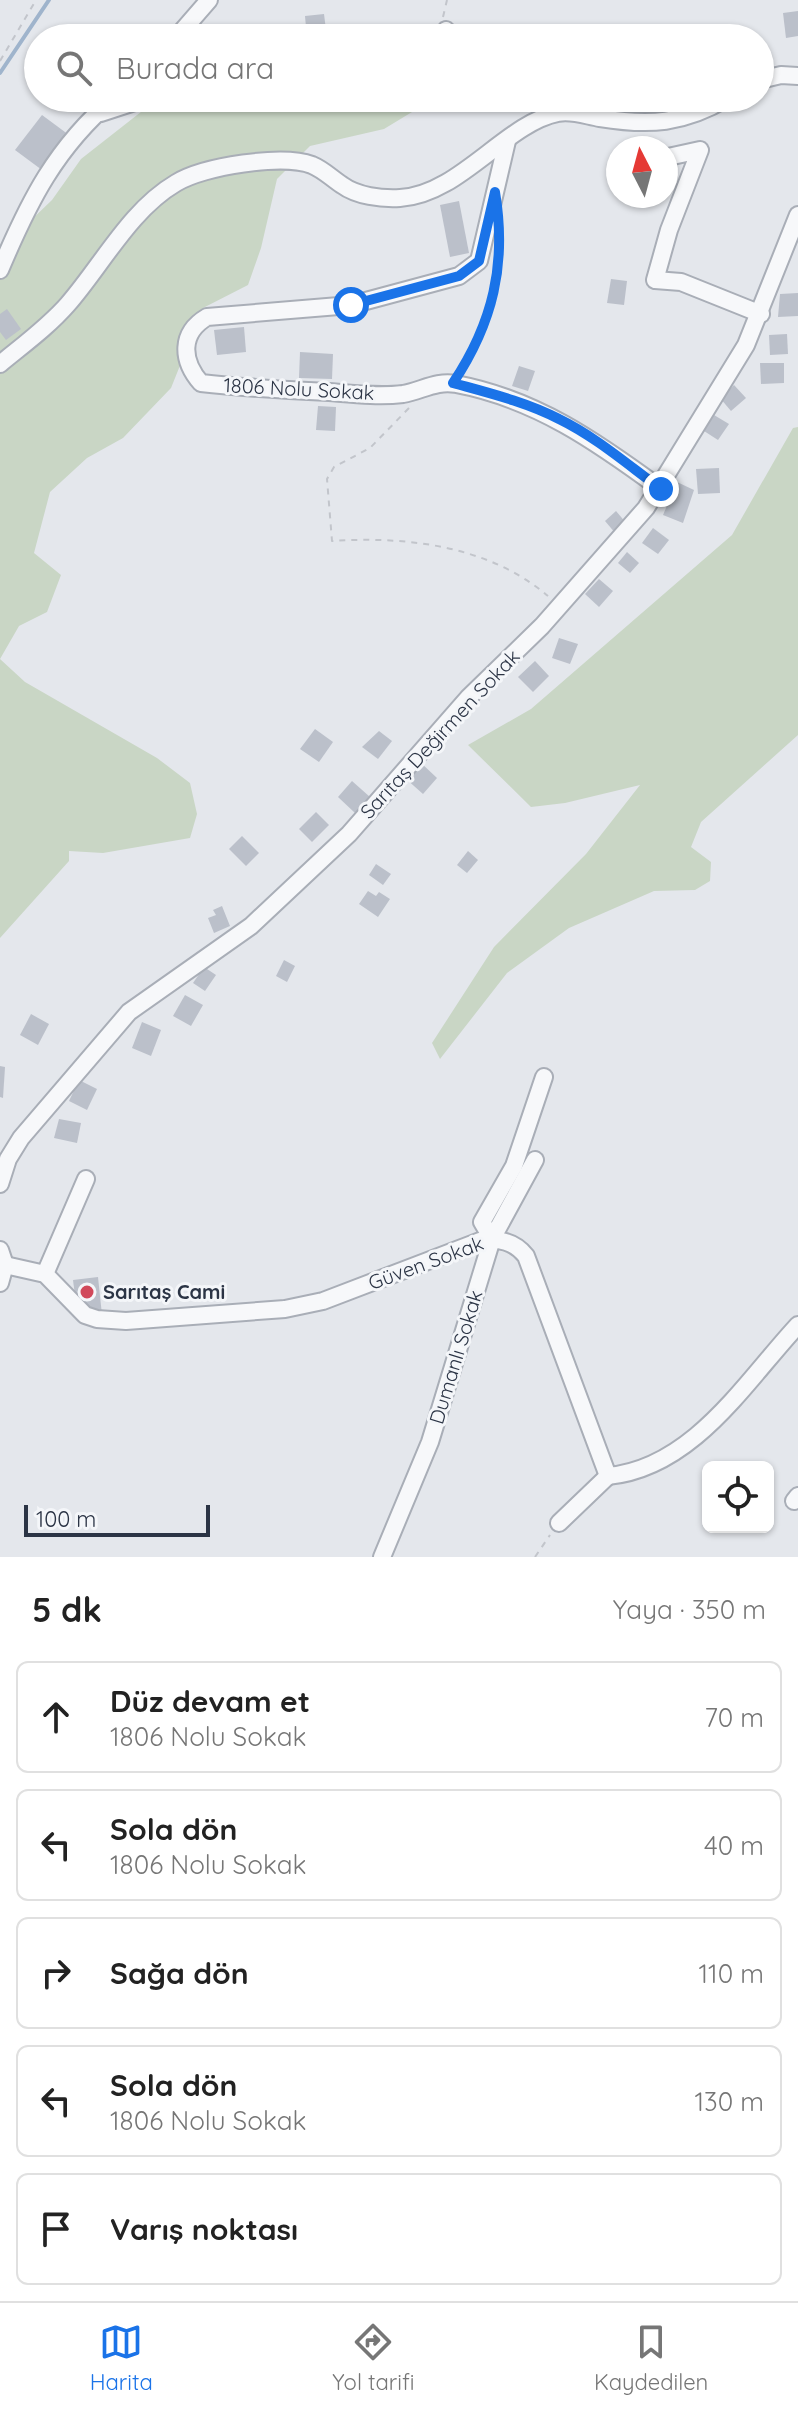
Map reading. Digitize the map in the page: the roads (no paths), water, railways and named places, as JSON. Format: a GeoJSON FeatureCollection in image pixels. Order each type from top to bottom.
{"type":"FeatureCollection","features":[{"type":"Feature","properties":{"kind":"street"},"geometry":{"type":"LineString","coordinates":[[188,24],[209,0]]}},
{"type":"Feature","properties":{"kind":"street"},"geometry":{"type":"LineString","coordinates":[[774,77],[798,76]]}},
{"type":"Feature","properties":{"kind":"street"},"geometry":{"type":"LineString","coordinates":[[0,270],[19,225],[55,159],[98,112]]}},
{"type":"Feature","properties":{"kind":"street"},"geometry":{"type":"LineString","coordinates":[[92,117],[106,112]]}},
{"type":"Feature","properties":{"kind":"street"},"geometry":{"type":"LineString","coordinates":[[0,364],[69,303],[91,270],[156,199],[177,182],[284,159],[316,167],[344,187],[365,195],[402,198],[428,191],[448,181],[507,141],[557,113],[657,124],[690,118],[701,112]]}},
{"type":"Feature","properties":{"kind":"street","name":"1806 Nolu Sokak"},"geometry":{"type":"LineString","coordinates":[[507,141],[479,261],[459,276],[351,305],[207,317],[194,325],[186,340],[186,360],[201,383],[367,394],[404,394],[435,384],[453,383],[507,397],[557,418],[587,435],[661,489]]}},
{"type":"Feature","properties":{"kind":"street"},"geometry":{"type":"LineString","coordinates":[[678,155],[700,150],[678,207]]}},
{"type":"Feature","properties":{"kind":"street"},"geometry":{"type":"LineString","coordinates":[[678,208],[655,280],[681,282],[761,314]]}},
{"type":"Feature","properties":{"kind":"street","name":"Sarıtaş Değirmen Sokak"},"geometry":{"type":"LineString","coordinates":[[0,1184],[2,1173],[21,1138],[129,1012],[261,918],[349,834],[468,698],[559,606],[661,489],[761,314],[798,215]]}},
{"type":"Feature","properties":{"kind":"street"},"geometry":{"type":"LineString","coordinates":[[492,1239],[482,1222],[514,1166],[544,1077]]}},
{"type":"Feature","properties":{"kind":"street","name":"Dumanlı Sokak"},"geometry":{"type":"LineString","coordinates":[[382,1557],[430,1442],[492,1239],[535,1160]]}},
{"type":"Feature","properties":{"kind":"street"},"geometry":{"type":"LineString","coordinates":[[0,1283],[3,1257],[45,1274],[86,1179]]}},
{"type":"Feature","properties":{"kind":"street","name":"Güven Sokak"},"geometry":{"type":"LineString","coordinates":[[45,1274],[72,1304],[97,1319],[126,1321],[285,1309],[323,1301],[492,1239],[519,1247],[526,1256],[608,1476]]}},
{"type":"Feature","properties":{"kind":"street"},"geometry":{"type":"LineString","coordinates":[[559,1523],[608,1476],[638,1470],[667,1457],[696,1436],[748,1383],[798,1325]]}},
{"type":"Feature","properties":{"kind":"waterway"},"geometry":{"type":"LineString","coordinates":[[33,24],[49,0]]}},
{"type":"Feature","properties":{"kind":"waterway"},"geometry":{"type":"LineString","coordinates":[[0,73],[24,37]]}},
{"type":"Feature","properties":{"kind":"place","name":"Sarıtaş Cami"},"geometry":{"type":"Point","coordinates":[87,1292]}}]}
